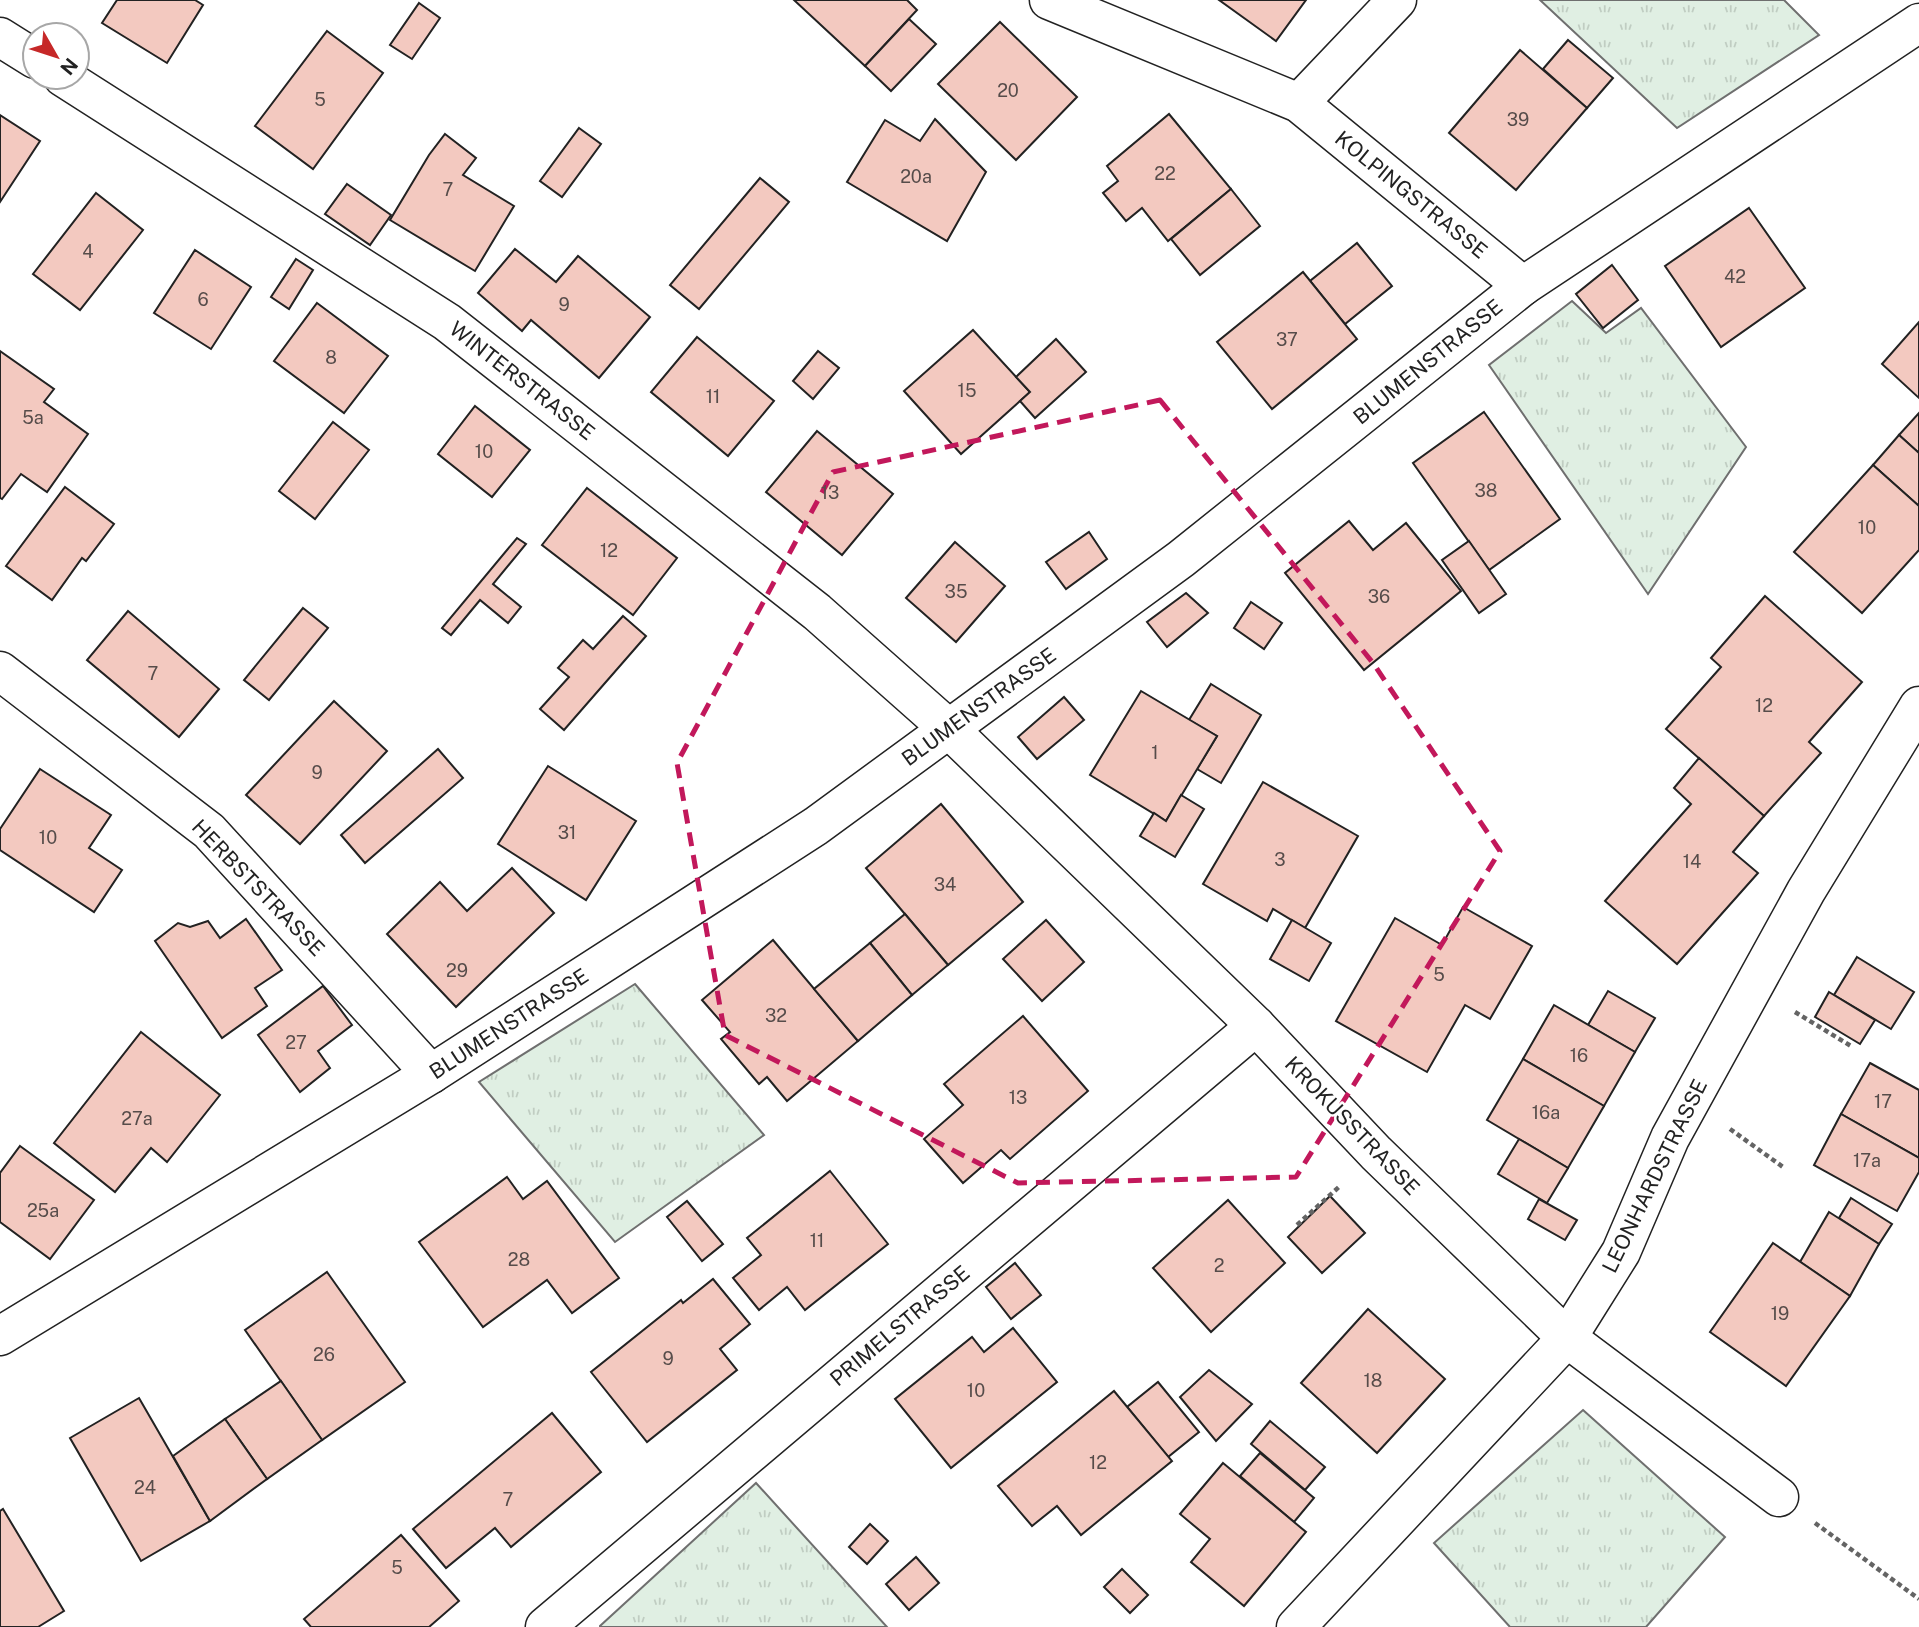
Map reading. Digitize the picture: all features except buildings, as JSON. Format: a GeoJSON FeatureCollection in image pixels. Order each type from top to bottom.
{"type":"FeatureCollection","features":[{"type":"Feature","properties":{"kind":"street","name":"KOLPINGSTRASSE"},"geometry":{"type":"LineString","coordinates":[[1049,0],[1299,103],[1523,286]]}},
{"type":"Feature","properties":{"kind":"street"},"geometry":{"type":"LineString","coordinates":[[1299,103],[1397,0]]}},
{"type":"Feature","properties":{"kind":"street","name":"BLUMENSTRASSE"},"geometry":{"type":"LineString","coordinates":[[0,1336],[431,1074],[816,826],[1181,559],[1523,286],[1919,23]]}},
{"type":"Feature","properties":{"kind":"street"},"geometry":{"type":"LineString","coordinates":[[0,37],[21,50]]}},
{"type":"Feature","properties":{"kind":"street","name":"WINTERSTRASSE"},"geometry":{"type":"LineString","coordinates":[[85,91],[447,322],[817,612],[949,729]]}},
{"type":"Feature","properties":{"kind":"street","name":"HERBSTSTRASSE"},"geometry":{"type":"LineString","coordinates":[[0,671],[209,831],[431,1074]]}},
{"type":"Feature","properties":{"kind":"street","name":"LEONHARDSTRASSE"},"geometry":{"type":"LineString","coordinates":[[1296,1627],[1567,1338],[1621,1252],[1670,1138],[1806,891],[1919,706]]}},
{"type":"Feature","properties":{"kind":"street","name":"KROKUSSTRASSE"},"geometry":{"type":"LineString","coordinates":[[949,729],[1256,1026],[1376,1153],[1567,1338],[1779,1497]]}},
{"type":"Feature","properties":{"kind":"street","name":"PRIMELSTRASSE"},"geometry":{"type":"LineString","coordinates":[[545,1627],[1256,1026]]}},
{"type":"Feature","properties":{"kind":"path"},"geometry":{"type":"LineString","coordinates":[[1754,987],[1851,1046]]}},
{"type":"Feature","properties":{"kind":"path"},"geometry":{"type":"LineString","coordinates":[[1690,1101],[1783,1167]]}},
{"type":"Feature","properties":{"kind":"path"},"geometry":{"type":"LineString","coordinates":[[1297,1225],[1376,1153]]}},
{"type":"Feature","properties":{"kind":"path"},"geometry":{"type":"LineString","coordinates":[[1779,1497],[1919,1599]]}},
{"type":"Feature","properties":{"kind":"highlighted area"},"geometry":{"type":"Polygon","coordinates":[[[1160,400],[1373,663],[1500,851],[1296,1177],[1018,1183],[725,1035],[677,763],[833,472],[1160,400]]]}},
{"type":"Feature","properties":{"kind":"green space"},"geometry":{"type":"Polygon","coordinates":[[[1540,0],[1784,0],[1819,35],[1677,128],[1540,0]]]}},
{"type":"Feature","properties":{"kind":"green space"},"geometry":{"type":"Polygon","coordinates":[[[1572,301],[1606,333],[1641,308],[1746,447],[1648,594],[1489,365],[1572,301]]]}},
{"type":"Feature","properties":{"kind":"green space"},"geometry":{"type":"Polygon","coordinates":[[[635,984],[764,1135],[615,1242],[479,1082],[635,984]]]}},
{"type":"Feature","properties":{"kind":"green space"},"geometry":{"type":"Polygon","coordinates":[[[1583,1410],[1725,1537],[1646,1627],[1510,1627],[1434,1543],[1583,1410]]]}},
{"type":"Feature","properties":{"kind":"green space"},"geometry":{"type":"Polygon","coordinates":[[[756,1483],[887,1627],[600,1627],[600,1626],[756,1483]]]}}]}
